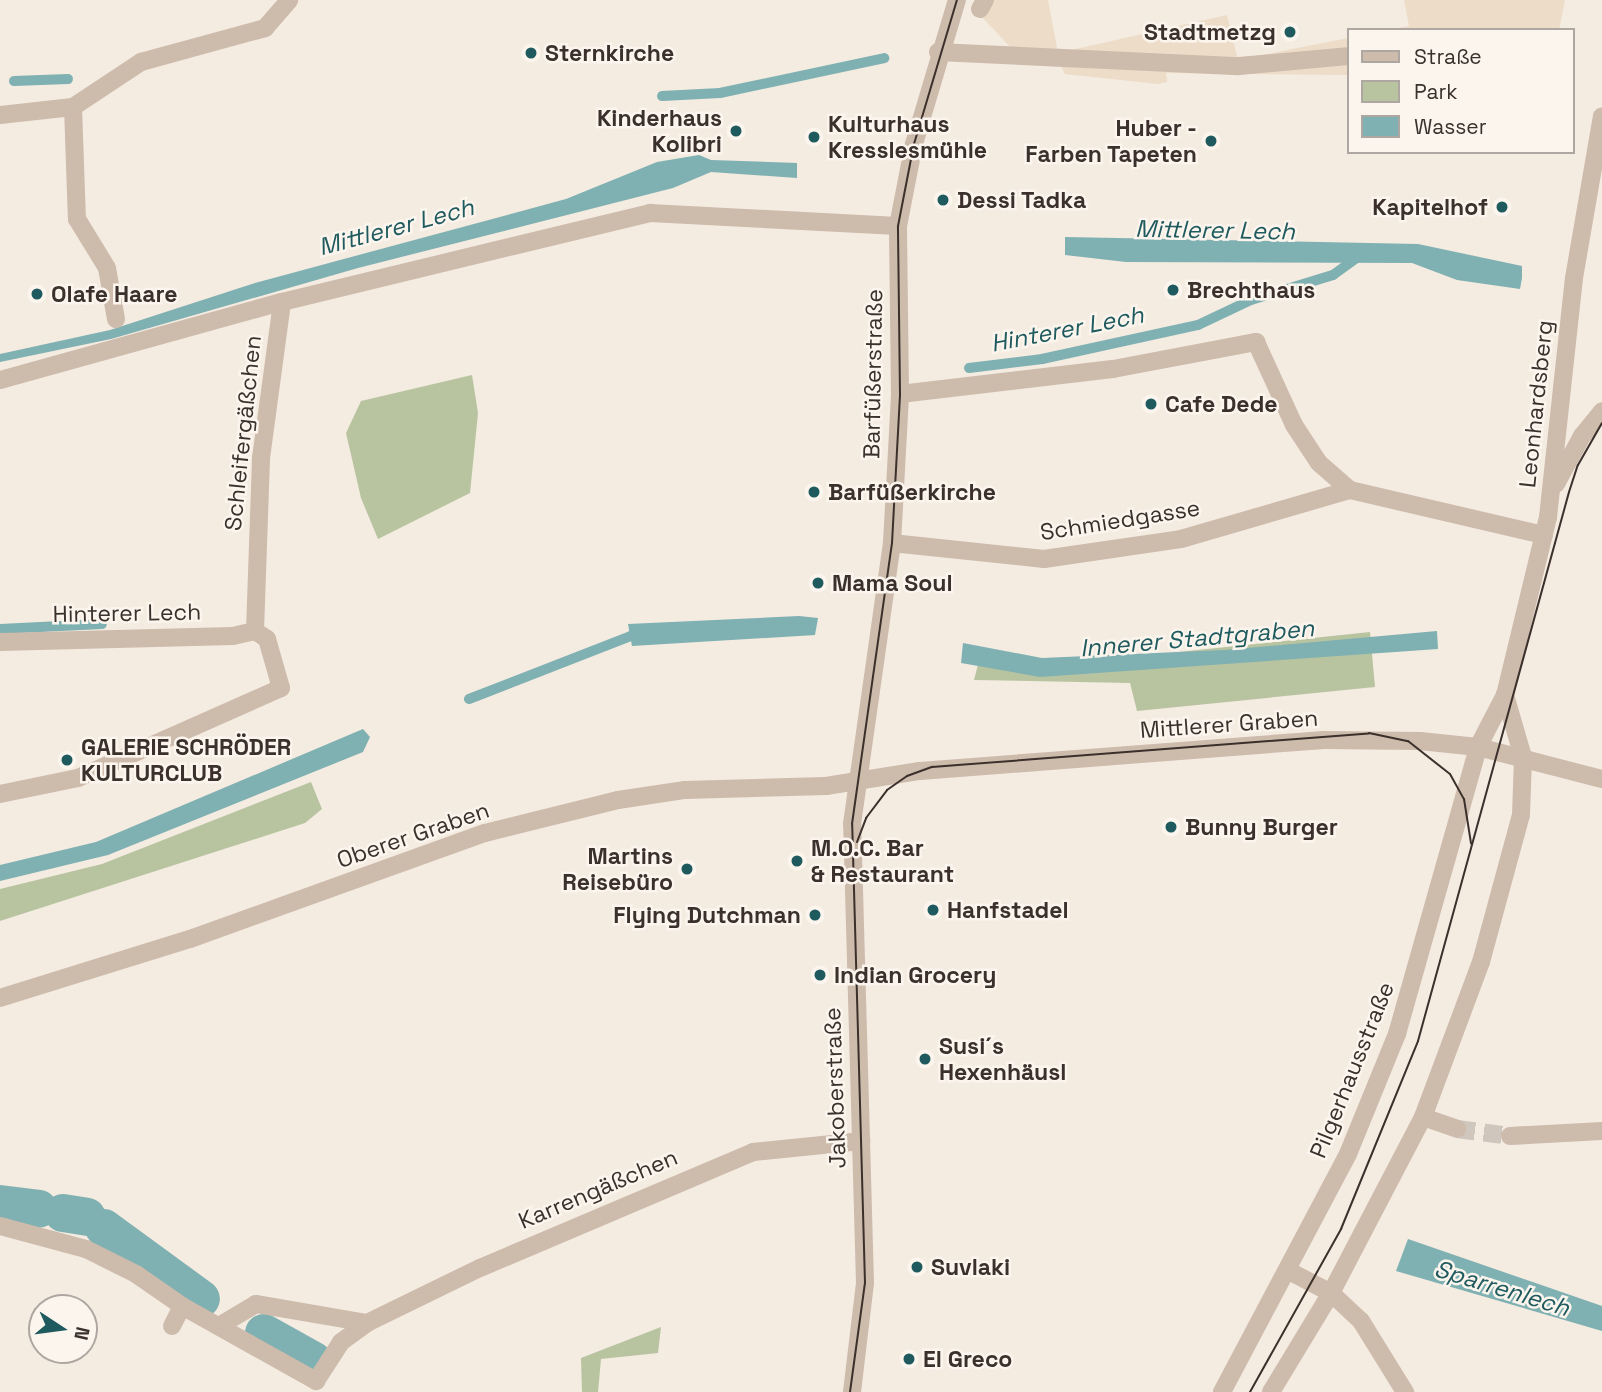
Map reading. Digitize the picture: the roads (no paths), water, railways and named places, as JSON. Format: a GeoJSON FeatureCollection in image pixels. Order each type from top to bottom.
{"type":"FeatureCollection","features":[{"type":"Feature","properties":{"kind":"street"},"geometry":{"type":"LineString","coordinates":[[0,115],[73,107],[141,62],[265,28],[289,0]]}},
{"type":"Feature","properties":{"kind":"street","name":"Barfüßerstraße"},"geometry":{"type":"LineString","coordinates":[[856,782],[892,543],[900,394],[898,226],[938,52],[957,0]]}},
{"type":"Feature","properties":{"kind":"street"},"geometry":{"type":"LineString","coordinates":[[938,52],[1239,66],[1346,56]]}},
{"type":"Feature","properties":{"kind":"street"},"geometry":{"type":"LineString","coordinates":[[73,107],[77,219],[107,268],[118,330]]}},
{"type":"Feature","properties":{"kind":"street","name":"Leonhardsberg"},"geometry":{"type":"LineString","coordinates":[[1478,747],[1505,695],[1544,535],[1551,494],[1574,278],[1602,116]]}},
{"type":"Feature","properties":{"kind":"street"},"geometry":{"type":"LineString","coordinates":[[0,380],[118,330],[282,302],[650,213],[898,226]]}},
{"type":"Feature","properties":{"kind":"street","name":"Schleifergäßchen"},"geometry":{"type":"LineString","coordinates":[[255,631],[261,458],[282,302]]}},
{"type":"Feature","properties":{"kind":"street"},"geometry":{"type":"LineString","coordinates":[[900,394],[1113,369],[1256,342],[1294,425],[1320,463],[1350,491]]}},
{"type":"Feature","properties":{"kind":"street"},"geometry":{"type":"LineString","coordinates":[[1551,494],[1582,436],[1602,411]]}},
{"type":"Feature","properties":{"kind":"street","name":"Schmiedgasse"},"geometry":{"type":"LineString","coordinates":[[892,543],[1044,559],[1181,539],[1350,491],[1544,535]]}},
{"type":"Feature","properties":{"kind":"street"},"geometry":{"type":"LineString","coordinates":[[0,794],[78,778],[281,688],[267,639],[255,631]]}},
{"type":"Feature","properties":{"kind":"street","name":"Hinterer Lech"},"geometry":{"type":"LineString","coordinates":[[0,642],[233,636],[255,631]]}},
{"type":"Feature","properties":{"kind":"street","name":"Leonhardsberg"},"geometry":{"type":"LineString","coordinates":[[1505,695],[1523,757]]}},
{"type":"Feature","properties":{"kind":"street","name":"Mittlerer Graben"},"geometry":{"type":"LineString","coordinates":[[856,782],[920,771],[1324,740],[1478,747],[1602,779]]}},
{"type":"Feature","properties":{"kind":"street","name":"Pilgerhausstraße"},"geometry":{"type":"LineString","coordinates":[[1222,1392],[1289,1271],[1348,1154],[1396,1034],[1478,747]]}},
{"type":"Feature","properties":{"kind":"street"},"geometry":{"type":"LineString","coordinates":[[1271,1392],[1331,1293],[1423,1116],[1481,962],[1517,833],[1523,757]]}},
{"type":"Feature","properties":{"kind":"street","name":"Oberer Graben"},"geometry":{"type":"LineString","coordinates":[[0,998],[190,939],[485,833],[618,800],[685,790],[856,782]]}},
{"type":"Feature","properties":{"kind":"street","name":"Jakoberstraße"},"geometry":{"type":"LineString","coordinates":[[852,1392],[865,1283],[852,824],[856,782]]}},
{"type":"Feature","properties":{"kind":"street"},"geometry":{"type":"LineString","coordinates":[[1423,1116],[1457,1129]]}},
{"type":"Feature","properties":{"kind":"street"},"geometry":{"type":"LineString","coordinates":[[1510,1136],[1602,1131]]}},
{"type":"Feature","properties":{"kind":"street","name":"Karrengäßchen"},"geometry":{"type":"LineString","coordinates":[[219,1326],[316,1381],[341,1342],[367,1323],[480,1268],[753,1153],[861,1141]]}},
{"type":"Feature","properties":{"kind":"street"},"geometry":{"type":"LineString","coordinates":[[0,1226],[86,1249],[136,1273],[182,1306],[219,1326],[256,1304],[367,1323]]}},
{"type":"Feature","properties":{"kind":"street"},"geometry":{"type":"LineString","coordinates":[[1289,1271],[1331,1293],[1361,1321],[1405,1392]]}},
{"type":"Feature","properties":{"kind":"street"},"geometry":{"type":"LineString","coordinates":[[172,1326],[182,1306]]}},
{"type":"Feature","properties":{"kind":"water"},"geometry":{"type":"Polygon","coordinates":[[[699,155],[711,160],[797,163],[797,178],[711,172],[673,188],[358,268],[111,339],[0,362],[0,354],[110,330],[255,283],[566,199],[657,162],[699,155]]]}},
{"type":"Feature","properties":{"kind":"water"},"geometry":{"type":"Polygon","coordinates":[[[1065,237],[1418,244],[1522,266],[1522,278],[1520,289],[1457,280],[1412,263],[1126,262],[1065,255],[1065,237]]]}},
{"type":"Feature","properties":{"kind":"water"},"geometry":{"type":"Polygon","coordinates":[[[799,616],[818,618],[815,635],[632,646],[628,624],[799,616]]]}},
{"type":"Feature","properties":{"kind":"water"},"geometry":{"type":"Polygon","coordinates":[[[1437,631],[1438,649],[1040,677],[961,663],[963,643],[1042,658],[1224,650],[1437,631]]]}},
{"type":"Feature","properties":{"kind":"water"},"geometry":{"type":"Polygon","coordinates":[[[363,729],[370,737],[363,752],[108,855],[0,881],[0,865],[96,842],[363,729]]]}},
{"type":"Feature","properties":{"kind":"water"},"geometry":{"type":"Polygon","coordinates":[[[1408,1239],[1602,1306],[1602,1331],[1396,1271],[1408,1239]]]}},
{"type":"Feature","properties":{"kind":"waterway"},"geometry":{"type":"LineString","coordinates":[[662,96],[720,93],[884,58]]}},
{"type":"Feature","properties":{"kind":"waterway"},"geometry":{"type":"LineString","coordinates":[[14,81],[68,79]]}},
{"type":"Feature","properties":{"kind":"waterway","name":"Hinterer Lech"},"geometry":{"type":"LineString","coordinates":[[969,368],[1042,359],[1198,325],[1251,300],[1333,275],[1362,254]]}},
{"type":"Feature","properties":{"kind":"waterway","name":"Hinterer Lech"},"geometry":{"type":"LineString","coordinates":[[0,629],[102,624]]}},
{"type":"Feature","properties":{"kind":"waterway","name":"Innerer Stadtgraben"},"geometry":{"type":"LineString","coordinates":[[469,699],[631,636],[644,635]]}},
{"type":"Feature","properties":{"kind":"waterway","name":"Sparrenlech"},"geometry":{"type":"LineString","coordinates":[[0,1204],[39,1209]]}},
{"type":"Feature","properties":{"kind":"waterway","name":"Sparrenlech"},"geometry":{"type":"LineString","coordinates":[[63,1213],[87,1217]]}},
{"type":"Feature","properties":{"kind":"waterway","name":"Sparrenlech"},"geometry":{"type":"LineString","coordinates":[[104,1228],[201,1299]]}},
{"type":"Feature","properties":{"kind":"waterway","name":"Sparrenlech"},"geometry":{"type":"LineString","coordinates":[[264,1333],[314,1361]]}},
{"type":"Feature","properties":{"kind":"tunnel"},"geometry":{"type":"LineString","coordinates":[[1457,1129],[1510,1136]]}},
{"type":"Feature","properties":{"kind":"tram line"},"geometry":{"type":"LineString","coordinates":[[850,1392],[865,1283],[852,824],[892,543],[900,394],[898,226],[914,144],[957,0]]}},
{"type":"Feature","properties":{"kind":"tram line"},"geometry":{"type":"LineString","coordinates":[[1250,1392],[1341,1229],[1418,1041],[1569,492],[1578,465],[1602,423]]}},
{"type":"Feature","properties":{"kind":"tram line"},"geometry":{"type":"LineString","coordinates":[[857,842],[866,818],[887,790],[907,776],[932,767],[1369,733],[1408,741],[1450,774],[1464,799],[1471,843]]}},
{"type":"Feature","properties":{"kind":"place","name":"Stadtmetzg"},"geometry":{"type":"Point","coordinates":[1290,32]}},
{"type":"Feature","properties":{"kind":"place","name":"Sternkirche"},"geometry":{"type":"Point","coordinates":[531,53]}},
{"type":"Feature","properties":{"kind":"place","name":"Kinderhaus Kolibri"},"geometry":{"type":"Point","coordinates":[736,131]}},
{"type":"Feature","properties":{"kind":"place","name":"Kulturhaus Kresslesmühle"},"geometry":{"type":"Point","coordinates":[814,137]}},
{"type":"Feature","properties":{"kind":"place","name":"Huber - Farben Tapeten"},"geometry":{"type":"Point","coordinates":[1211,141]}},
{"type":"Feature","properties":{"kind":"place","name":"Dessi Tadka"},"geometry":{"type":"Point","coordinates":[943,200]}},
{"type":"Feature","properties":{"kind":"place","name":"Kapitelhof"},"geometry":{"type":"Point","coordinates":[1502,207]}},
{"type":"Feature","properties":{"kind":"place","name":"Brechthaus"},"geometry":{"type":"Point","coordinates":[1173,290]}},
{"type":"Feature","properties":{"kind":"place","name":"Olafe Haare"},"geometry":{"type":"Point","coordinates":[37,294]}},
{"type":"Feature","properties":{"kind":"place","name":"Cafe Dede"},"geometry":{"type":"Point","coordinates":[1151,404]}},
{"type":"Feature","properties":{"kind":"place","name":"Barfüßerkirche"},"geometry":{"type":"Point","coordinates":[814,492]}},
{"type":"Feature","properties":{"kind":"place","name":"Mama Soul"},"geometry":{"type":"Point","coordinates":[818,583]}},
{"type":"Feature","properties":{"kind":"place","name":"GALERIE SCHRÖDER KULTURCLUB"},"geometry":{"type":"Point","coordinates":[67,760]}},
{"type":"Feature","properties":{"kind":"place","name":"Bunny Burger"},"geometry":{"type":"Point","coordinates":[1171,827]}},
{"type":"Feature","properties":{"kind":"place","name":"M.O.C. Bar & Restaurant"},"geometry":{"type":"Point","coordinates":[797,861]}},
{"type":"Feature","properties":{"kind":"place","name":"Martins Reisebüro"},"geometry":{"type":"Point","coordinates":[687,869]}},
{"type":"Feature","properties":{"kind":"place","name":"Hanfstadel"},"geometry":{"type":"Point","coordinates":[933,910]}},
{"type":"Feature","properties":{"kind":"place","name":"Flying Dutchman"},"geometry":{"type":"Point","coordinates":[815,915]}},
{"type":"Feature","properties":{"kind":"place","name":"Indian Grocery"},"geometry":{"type":"Point","coordinates":[820,975]}},
{"type":"Feature","properties":{"kind":"place","name":"Susi´s Hexenhäusl"},"geometry":{"type":"Point","coordinates":[925,1059]}},
{"type":"Feature","properties":{"kind":"place","name":"Suvlaki"},"geometry":{"type":"Point","coordinates":[917,1267]}},
{"type":"Feature","properties":{"kind":"place","name":"El Greco"},"geometry":{"type":"Point","coordinates":[909,1359]}},
{"type":"Feature","properties":{"kind":"water label","name":"Mittlerer Lech"},"geometry":{"type":"Point","coordinates":[396,227]}},
{"type":"Feature","properties":{"kind":"water label","name":"Mittlerer Lech"},"geometry":{"type":"Point","coordinates":[1215,230]}}]}
